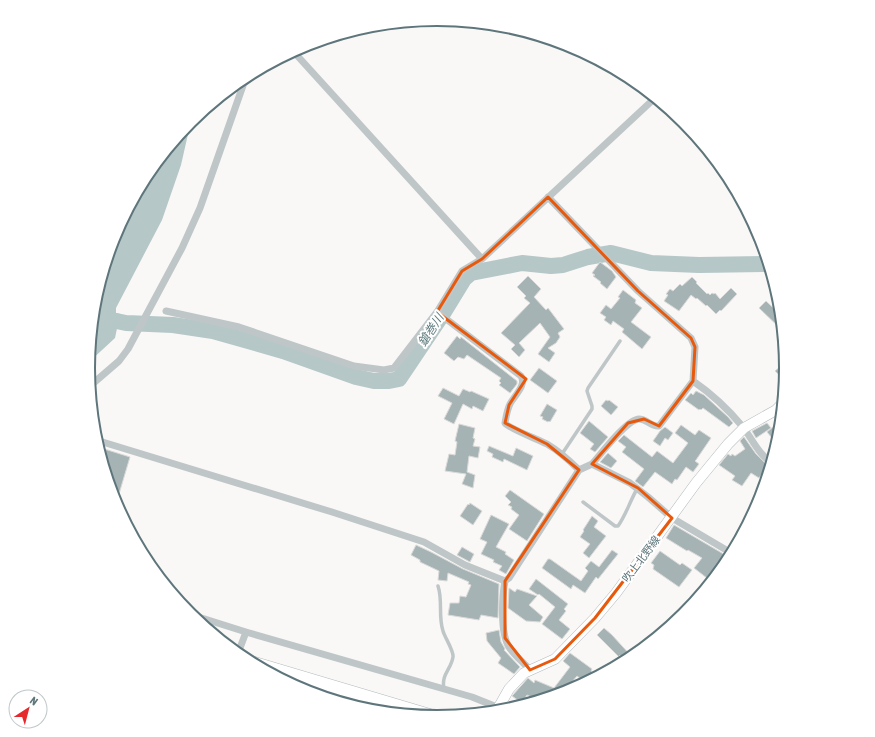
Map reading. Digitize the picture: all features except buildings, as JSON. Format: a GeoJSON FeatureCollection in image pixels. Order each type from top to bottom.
{"type":"FeatureCollection","features":[{"type":"Feature","properties":{"kind":"highway"},"geometry":{"type":"LineString","coordinates":[[276,670],[406,709]]}},
{"type":"Feature","properties":{"kind":"main road","name":"吹上北野線"},"geometry":{"type":"LineString","coordinates":[[503,704],[509,689],[524,674],[555,659],[595,618],[616,593],[701,477],[728,444],[744,428],[777,414]]}},
{"type":"Feature","properties":{"kind":"street"},"geometry":{"type":"LineString","coordinates":[[297,56],[482,258]]}},
{"type":"Feature","properties":{"kind":"street"},"geometry":{"type":"LineString","coordinates":[[96,381],[119,361],[128,349],[182,248],[200,208],[242,88]]}},
{"type":"Feature","properties":{"kind":"street"},"geometry":{"type":"LineString","coordinates":[[166,311],[239,327],[354,366],[384,370],[394,368],[437,312],[462,271],[482,258],[652,102]]}},
{"type":"Feature","properties":{"kind":"street"},"geometry":{"type":"LineString","coordinates":[[530,670],[508,646],[505,638],[503,627],[503,597],[505,582],[579,470],[592,464],[628,423],[637,419],[644,419],[655,426],[659,426],[693,381],[695,346],[692,338],[638,291],[548,197]]}},
{"type":"Feature","properties":{"kind":"street"},"geometry":{"type":"LineString","coordinates":[[437,312],[523,379],[523,384],[509,405],[505,423],[508,427],[523,432],[547,444],[562,454],[579,470]]}},
{"type":"Feature","properties":{"kind":"street"},"geometry":{"type":"LineString","coordinates":[[693,381],[728,409],[767,459]]}},
{"type":"Feature","properties":{"kind":"street"},"geometry":{"type":"LineString","coordinates":[[104,442],[332,512],[424,542],[465,565],[505,582]]}},
{"type":"Feature","properties":{"kind":"street"},"geometry":{"type":"LineString","coordinates":[[592,464],[638,488],[672,518],[727,551]]}},
{"type":"Feature","properties":{"kind":"street"},"geometry":{"type":"LineString","coordinates":[[204,619],[472,697],[492,706]]}},
{"type":"Feature","properties":{"kind":"street"},"geometry":{"type":"LineString","coordinates":[[240,648],[246,632]]}},
{"type":"Feature","properties":{"kind":"lane"},"geometry":{"type":"LineString","coordinates":[[562,454],[592,409],[587,391],[588,388],[620,341]]}},
{"type":"Feature","properties":{"kind":"lane"},"geometry":{"type":"LineString","coordinates":[[583,502],[615,526],[618,526],[638,488]]}},
{"type":"Feature","properties":{"kind":"lane"},"geometry":{"type":"LineString","coordinates":[[438,586],[441,600],[442,630],[453,654],[442,681],[444,689]]}},
{"type":"Feature","properties":{"kind":"highlighted area"},"geometry":{"type":"Polygon","coordinates":[[[548,197],[638,291],[691,338],[695,347],[693,381],[659,426],[644,419],[628,423],[592,464],[638,488],[672,518],[595,618],[555,659],[530,670],[505,638],[505,581],[579,470],[547,444],[505,423],[509,405],[526,379],[437,312],[462,271],[482,259],[548,197]]]}},
{"type":"Feature","properties":{"kind":"shaded area"},"geometry":{"type":"Polygon","coordinates":[[[188,134],[181,165],[162,220],[116,308],[116,313],[120,314],[115,338],[96,356],[98,324],[113,258],[130,217],[141,197],[166,160],[188,134]]]}},
{"type":"Feature","properties":{"kind":"waterway","name":"鎗巻川"},"geometry":{"type":"LineString","coordinates":[[99,317],[126,323],[173,325],[213,331],[283,351],[356,377],[374,381],[389,381],[399,379],[464,279],[471,273],[522,263],[551,266],[563,265],[588,257],[611,253],[651,263],[699,265],[764,264]]}}]}
